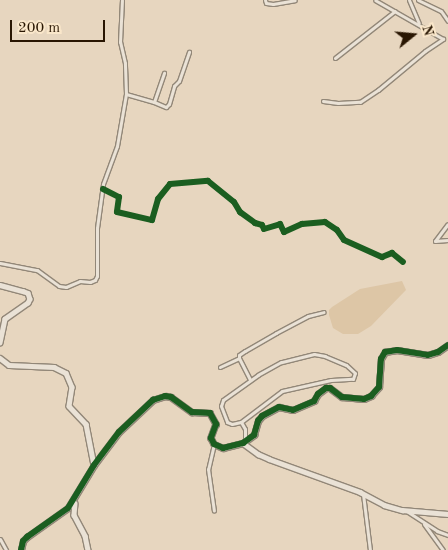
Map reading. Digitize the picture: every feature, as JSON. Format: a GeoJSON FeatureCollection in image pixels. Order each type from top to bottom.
{"type":"FeatureCollection","features":[{"type":"Feature","properties":{"kind":"street"},"geometry":{"type":"LineString","coordinates":[[0,263],[37,270],[59,286],[95,280],[98,268],[97,228],[103,184],[117,146],[126,94],[125,63],[120,42],[122,0]]}},
{"type":"Feature","properties":{"kind":"street"},"geometry":{"type":"LineString","coordinates":[[265,0],[266,3],[273,4],[295,0]]}},
{"type":"Feature","properties":{"kind":"street"},"geometry":{"type":"LineString","coordinates":[[323,101],[338,103],[360,102],[378,90],[425,50],[443,39],[419,23],[375,0]]}},
{"type":"Feature","properties":{"kind":"street"},"geometry":{"type":"LineString","coordinates":[[409,0],[419,23]]}},
{"type":"Feature","properties":{"kind":"street"},"geometry":{"type":"LineString","coordinates":[[418,0],[441,11],[448,21]]}},
{"type":"Feature","properties":{"kind":"street"},"geometry":{"type":"LineString","coordinates":[[335,58],[395,11]]}},
{"type":"Feature","properties":{"kind":"street"},"geometry":{"type":"LineString","coordinates":[[126,94],[166,107],[174,86],[179,81],[189,52]]}},
{"type":"Feature","properties":{"kind":"street"},"geometry":{"type":"LineString","coordinates":[[154,102],[164,73]]}},
{"type":"Feature","properties":{"kind":"street"},"geometry":{"type":"LineString","coordinates":[[448,224],[435,240],[448,240]]}},
{"type":"Feature","properties":{"kind":"street"},"geometry":{"type":"LineString","coordinates":[[0,285],[28,293],[30,298],[29,302],[5,319],[0,342]]}},
{"type":"Feature","properties":{"kind":"street"},"geometry":{"type":"LineString","coordinates":[[220,367],[239,358],[239,355],[245,351],[308,316],[324,312]]}},
{"type":"Feature","properties":{"kind":"street"},"geometry":{"type":"LineString","coordinates":[[21,550],[22,544],[27,537],[60,515],[75,498],[94,465],[118,432],[146,404],[165,396],[171,397],[192,412],[204,411],[213,415],[216,424],[211,438],[214,444],[223,448],[244,441],[254,435],[258,421],[262,416],[279,407],[293,410],[314,401],[318,394],[326,388],[330,388],[342,397],[364,398],[371,396],[379,387],[381,360],[385,352],[397,350],[428,355],[438,352],[448,345]]}},
{"type":"Feature","properties":{"kind":"street"},"geometry":{"type":"LineString","coordinates":[[314,354],[325,356],[346,365],[355,373],[353,379],[331,380],[282,391],[241,422],[232,424],[227,422],[221,406],[223,400],[250,380],[281,362],[314,354]]}},
{"type":"Feature","properties":{"kind":"street"},"geometry":{"type":"LineString","coordinates":[[0,358],[9,365],[54,367],[66,373],[72,387],[69,406],[86,424],[94,465]]}},
{"type":"Feature","properties":{"kind":"street"},"geometry":{"type":"LineString","coordinates":[[239,358],[250,380]]}},
{"type":"Feature","properties":{"kind":"street"},"geometry":{"type":"LineString","coordinates":[[241,422],[245,429],[244,441]]}},
{"type":"Feature","properties":{"kind":"street"},"geometry":{"type":"LineString","coordinates":[[244,441],[258,454],[363,494],[384,505],[414,515],[437,531],[448,534]]}},
{"type":"Feature","properties":{"kind":"street"},"geometry":{"type":"LineString","coordinates":[[214,444],[208,469],[214,511]]}},
{"type":"Feature","properties":{"kind":"street"},"geometry":{"type":"LineString","coordinates":[[363,494],[370,550]]}},
{"type":"Feature","properties":{"kind":"street"},"geometry":{"type":"LineString","coordinates":[[75,498],[73,513],[85,536],[88,550]]}},
{"type":"Feature","properties":{"kind":"street"},"geometry":{"type":"LineString","coordinates":[[402,510],[448,514]]}},
{"type":"Feature","properties":{"kind":"street"},"geometry":{"type":"LineString","coordinates":[[422,522],[443,550]]}},
{"type":"Feature","properties":{"kind":"street"},"geometry":{"type":"LineString","coordinates":[[0,539],[6,550]]}},
{"type":"Feature","properties":{"kind":"shaded area"},"geometry":{"type":"Polygon","coordinates":[[[402,281],[406,290],[371,326],[358,334],[343,334],[333,328],[329,315],[329,310],[332,307],[360,289],[402,281]]]}},
{"type":"Feature","properties":{"kind":"cycle path"},"geometry":{"type":"LineString","coordinates":[[103,189],[119,197],[117,212],[152,220],[158,199],[170,184],[208,181],[234,202],[240,212],[255,223],[262,225],[264,229],[280,224],[284,232],[302,224],[325,222],[337,230],[344,240],[382,257],[392,253],[403,262]]}},
{"type":"Feature","properties":{"kind":"cycle path"},"geometry":{"type":"LineString","coordinates":[[21,550],[23,541],[27,537],[68,508],[94,465],[119,432],[153,400],[165,396],[171,397],[192,412],[210,413],[216,424],[211,438],[214,444],[223,448],[243,443],[254,435],[258,421],[262,416],[279,407],[293,410],[314,401],[318,394],[326,388],[330,388],[342,397],[364,399],[371,396],[379,387],[381,359],[385,352],[397,350],[428,355],[438,352],[448,345]]}}]}
